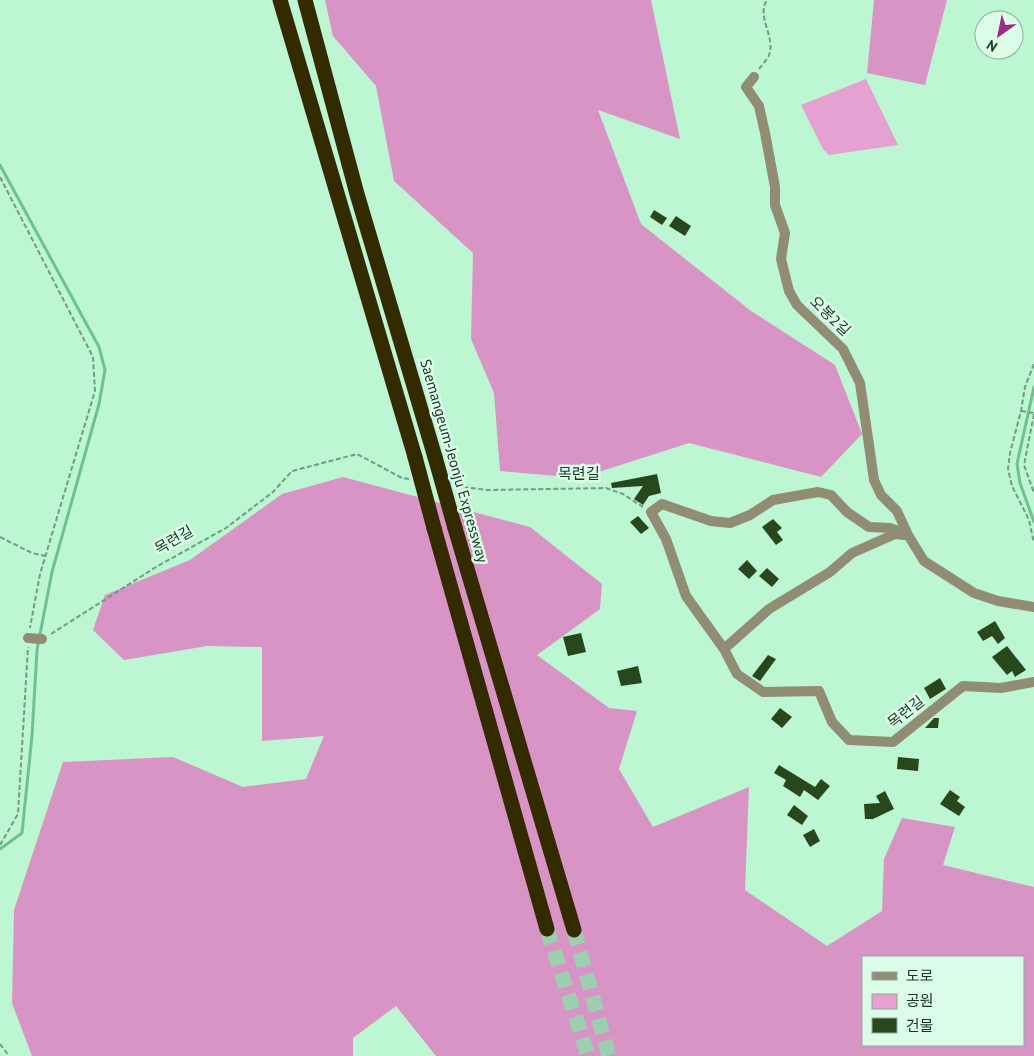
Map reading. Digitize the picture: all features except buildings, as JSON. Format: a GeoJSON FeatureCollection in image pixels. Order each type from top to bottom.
{"type":"FeatureCollection","features":[{"type":"Feature","properties":{"kind":"highway"},"geometry":{"type":"LineString","coordinates":[[280,0],[415,457],[547,929]]}},
{"type":"Feature","properties":{"kind":"highway","name":"Saemangeum-Jeonju Expressway"},"geometry":{"type":"LineString","coordinates":[[304,0],[357,194],[574,930]]}},
{"type":"Feature","properties":{"kind":"highway"},"geometry":{"type":"LineString","coordinates":[[308,0],[310,18]]}},
{"type":"Feature","properties":{"kind":"street","name":"오봉2길"},"geometry":{"type":"LineString","coordinates":[[754,77],[746,87],[759,106],[765,132],[775,186],[775,205],[784,233],[781,259],[789,291],[797,305],[843,349],[860,383],[874,480],[881,495],[898,511],[908,535],[924,561],[974,593],[998,601],[1034,607]]}},
{"type":"Feature","properties":{"kind":"street"},"geometry":{"type":"LineString","coordinates":[[651,512],[662,504],[711,521],[730,522],[750,515],[773,500],[818,492],[831,496],[847,512],[869,527],[890,528],[908,535]]}},
{"type":"Feature","properties":{"kind":"street","name":"목련길"},"geometry":{"type":"LineString","coordinates":[[651,512],[666,539],[686,596],[724,649],[737,674],[763,692],[819,691],[832,722],[849,740],[893,742],[963,686],[1001,688],[1034,682]]}},
{"type":"Feature","properties":{"kind":"street"},"geometry":{"type":"LineString","coordinates":[[724,649],[769,609],[830,572],[852,553],[895,534],[908,535]]}},
{"type":"Feature","properties":{"kind":"path"},"geometry":{"type":"LineString","coordinates":[[754,77],[769,56],[771,40],[764,18],[767,0]]}},
{"type":"Feature","properties":{"kind":"path"},"geometry":{"type":"LineString","coordinates":[[0,177],[93,357],[95,391],[45,556],[18,814],[5,833],[0,845]]}},
{"type":"Feature","properties":{"kind":"path"},"geometry":{"type":"LineString","coordinates":[[1034,364],[1025,387],[1023,411],[1010,453],[1008,469],[1012,486],[1029,520],[1034,543]]}},
{"type":"Feature","properties":{"kind":"path"},"geometry":{"type":"LineString","coordinates":[[1023,411],[1033,413],[1024,465],[1034,493]]}},
{"type":"Feature","properties":{"kind":"path","name":"목련길"},"geometry":{"type":"LineString","coordinates":[[35,639],[226,528],[273,492],[292,471],[357,454],[402,478],[411,479]]}},
{"type":"Feature","properties":{"kind":"path","name":"목련길"},"geometry":{"type":"LineString","coordinates":[[454,486],[487,490],[606,488],[623,494],[651,512]]}},
{"type":"Feature","properties":{"kind":"path"},"geometry":{"type":"LineString","coordinates":[[0,537],[45,556]]}},
{"type":"Feature","properties":{"kind":"path"},"geometry":{"type":"LineString","coordinates":[[0,1044],[10,1056]]}},
{"type":"Feature","properties":{"kind":"green space"},"geometry":{"type":"Polygon","coordinates":[[[866,79],[898,145],[829,155],[823,149],[801,105],[866,79]]]}},
{"type":"Feature","properties":{"kind":"shaded area"},"geometry":{"type":"Polygon","coordinates":[[[325,0],[651,0],[680,139],[598,110],[641,224],[751,311],[835,365],[862,434],[821,477],[689,443],[580,478],[500,471],[494,393],[471,339],[473,253],[394,181],[376,86],[333,36],[325,0]]]}},
{"type":"Feature","properties":{"kind":"shaded area"},"geometry":{"type":"Polygon","coordinates":[[[874,0],[947,0],[925,85],[867,73],[874,0]]]}},
{"type":"Feature","properties":{"kind":"shaded area"},"geometry":{"type":"Polygon","coordinates":[[[343,477],[530,527],[602,584],[600,609],[537,655],[609,708],[637,711],[619,769],[653,827],[749,787],[745,890],[827,946],[882,911],[884,859],[902,818],[955,827],[943,865],[1034,887],[1034,1056],[436,1056],[396,1006],[353,1038],[353,1056],[32,1056],[12,1003],[14,910],[63,762],[173,757],[243,787],[306,779],[324,736],[262,741],[262,647],[207,646],[124,660],[93,630],[105,595],[190,560],[282,494],[343,477]]]}},
{"type":"Feature","properties":{"kind":"waterway"},"geometry":{"type":"LineString","coordinates":[[0,165],[99,347],[105,370],[99,404],[52,572],[37,650],[32,736],[22,833],[0,849]]}},
{"type":"Feature","properties":{"kind":"waterway"},"geometry":{"type":"LineString","coordinates":[[1034,387],[1017,464],[1020,483],[1034,522]]}},
{"type":"Feature","properties":{"kind":"tunnel"},"geometry":{"type":"LineString","coordinates":[[547,929],[588,1056]]}},
{"type":"Feature","properties":{"kind":"tunnel"},"geometry":{"type":"LineString","coordinates":[[574,930],[609,1056]]}}]}
